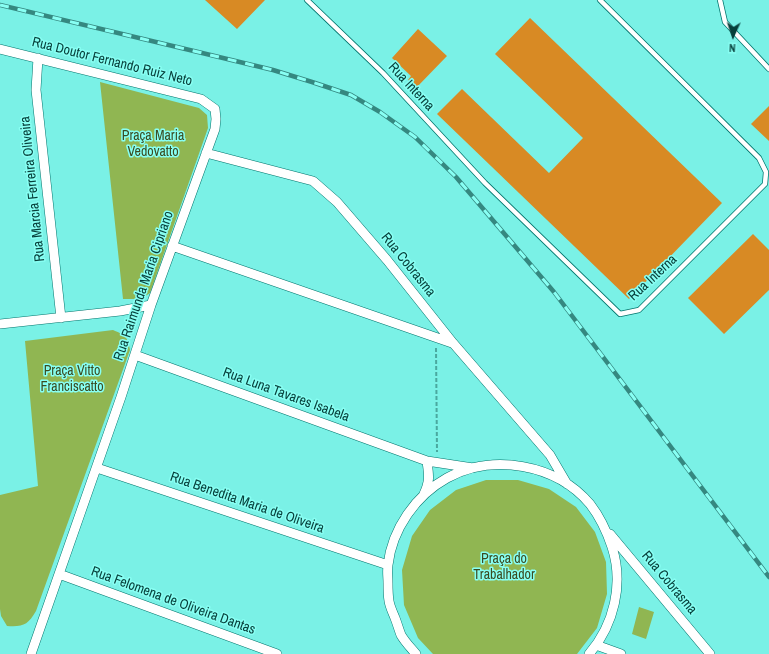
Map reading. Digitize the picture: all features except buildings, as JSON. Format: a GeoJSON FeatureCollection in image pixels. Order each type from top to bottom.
{"type":"FeatureCollection","features":[{"type":"Feature","properties":{"kind":"street","name":"Rua Doutor Fernando Ruiz Neto"},"geometry":{"type":"LineString","coordinates":[[0,49],[200,99],[215,109]]}},
{"type":"Feature","properties":{"kind":"street","name":"Rua Marcia Ferreira Oliveira"},"geometry":{"type":"LineString","coordinates":[[38,58],[36,90],[62,318]]}},
{"type":"Feature","properties":{"kind":"street","name":"Rua Raimunda Maria Cipriano"},"geometry":{"type":"LineString","coordinates":[[31,654],[97,468],[172,246],[215,129],[215,109]]}},
{"type":"Feature","properties":{"kind":"street","name":"Rua Cobrasma"},"geometry":{"type":"LineString","coordinates":[[206,153],[312,181],[337,202],[387,260],[453,343],[550,455],[568,484]]}},
{"type":"Feature","properties":{"kind":"street"},"geometry":{"type":"LineString","coordinates":[[172,246],[453,343]]}},
{"type":"Feature","properties":{"kind":"street"},"geometry":{"type":"LineString","coordinates":[[0,324],[62,318],[151,306]]}},
{"type":"Feature","properties":{"kind":"street","name":"Rua Luna Tavares Isabela"},"geometry":{"type":"LineString","coordinates":[[135,355],[427,461],[473,468]]}},
{"type":"Feature","properties":{"kind":"street"},"geometry":{"type":"LineString","coordinates":[[539,470],[548,460],[550,455]]}},
{"type":"Feature","properties":{"kind":"street"},"geometry":{"type":"LineString","coordinates":[[424,494],[429,483],[430,476],[427,461]]}},
{"type":"Feature","properties":{"kind":"street"},"geometry":{"type":"LineString","coordinates":[[416,654],[401,635],[389,601],[388,565],[394,539],[406,515],[424,494],[447,478],[473,468],[506,464],[539,470],[568,484],[590,504],[606,530],[616,559],[617,589],[611,618],[596,645],[589,654]]}},
{"type":"Feature","properties":{"kind":"street","name":"Rua Benedita Maria de Oliveira"},"geometry":{"type":"LineString","coordinates":[[97,468],[388,565]]}},
{"type":"Feature","properties":{"kind":"street","name":"Rua Cobrasma"},"geometry":{"type":"LineString","coordinates":[[606,530],[710,654]]}},
{"type":"Feature","properties":{"kind":"street","name":"Rua Felomena de Oliveira Dantas"},"geometry":{"type":"LineString","coordinates":[[59,574],[277,654]]}},
{"type":"Feature","properties":{"kind":"street"},"geometry":{"type":"LineString","coordinates":[[596,645],[621,654]]}},
{"type":"Feature","properties":{"kind":"lane","name":"Rua Interna"},"geometry":{"type":"LineString","coordinates":[[307,0],[383,73],[484,183],[620,314],[638,310],[765,184],[766,172],[759,158],[600,0]]}},
{"type":"Feature","properties":{"kind":"lane"},"geometry":{"type":"LineString","coordinates":[[720,0],[725,22],[769,68]]}},
{"type":"Feature","properties":{"kind":"path"},"geometry":{"type":"LineString","coordinates":[[436,337],[437,462]]}},
{"type":"Feature","properties":{"kind":"green space","name":"Praça Maria Vedovatto"},"geometry":{"type":"Polygon","coordinates":[[[100,82],[199,108],[207,115],[208,128],[150,293],[141,299],[123,299],[100,82]]]}},
{"type":"Feature","properties":{"kind":"green space","name":"Praça Vitto Franciscatto"},"geometry":{"type":"Polygon","coordinates":[[[113,330],[125,337],[130,350],[36,611],[28,622],[17,626],[7,626],[1,616],[0,609],[0,495],[38,486],[25,341],[113,330]]]}},
{"type":"Feature","properties":{"kind":"green space","name":"Praça do Trabalhador"},"geometry":{"type":"Polygon","coordinates":[[[486,480],[518,480],[549,489],[576,507],[595,532],[606,562],[607,594],[597,628],[577,654],[433,654],[418,638],[404,605],[402,570],[412,536],[430,510],[456,490],[486,480]]]}},
{"type":"Feature","properties":{"kind":"green space"},"geometry":{"type":"Polygon","coordinates":[[[639,607],[654,612],[646,639],[632,634],[639,607]]]}},
{"type":"Feature","properties":{"kind":"railway"},"geometry":{"type":"LineString","coordinates":[[0,5],[273,70],[312,82],[351,95],[380,112],[415,137],[456,177],[554,292],[769,577]]}}]}
